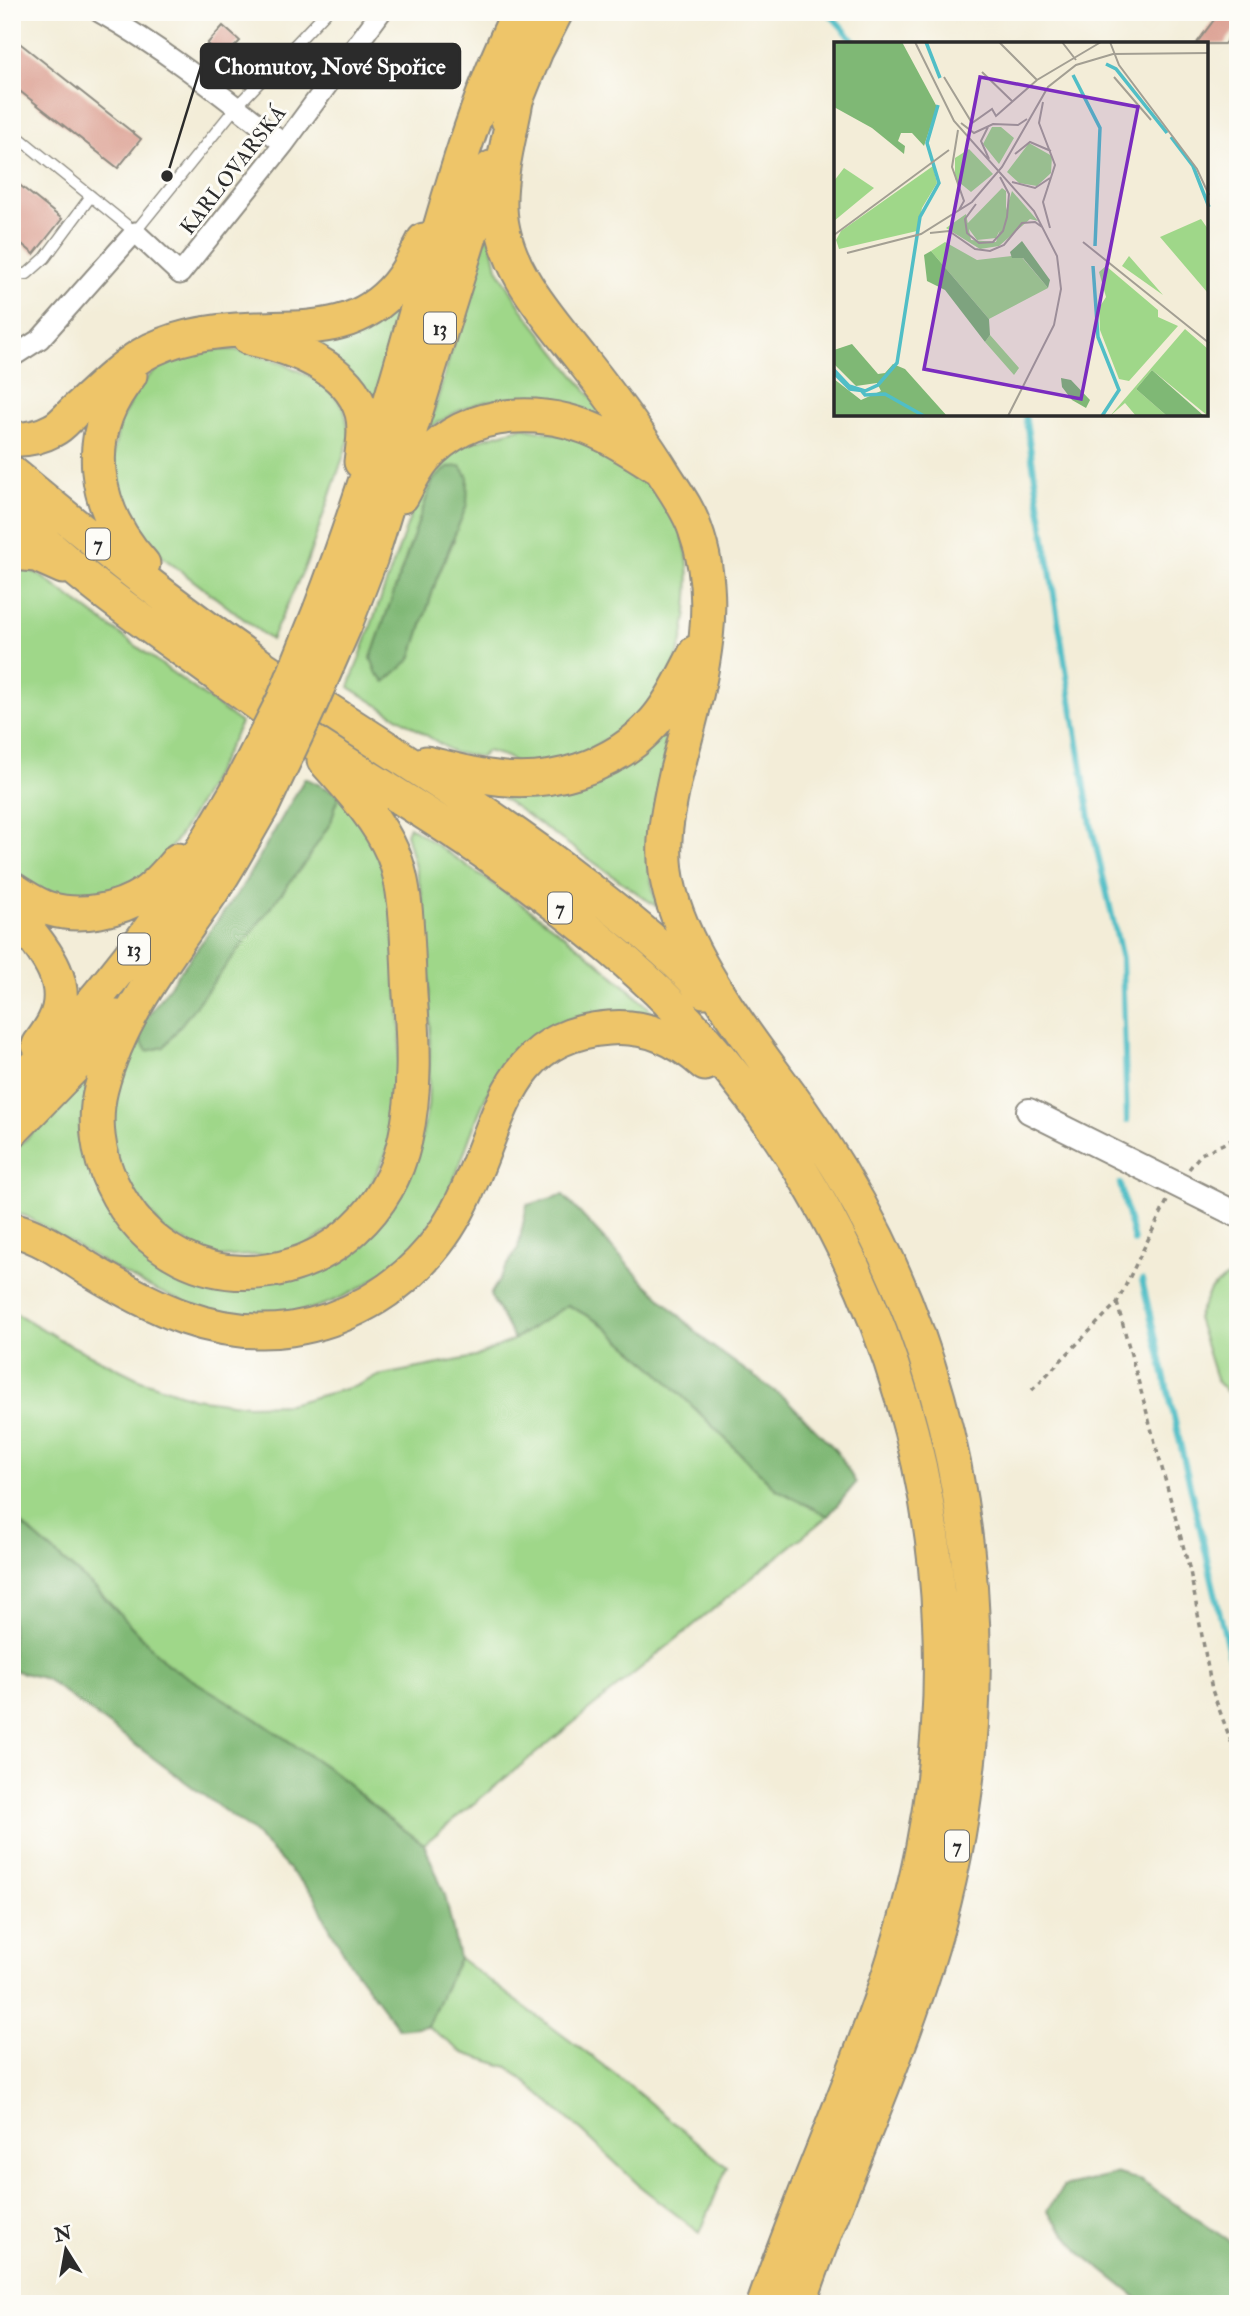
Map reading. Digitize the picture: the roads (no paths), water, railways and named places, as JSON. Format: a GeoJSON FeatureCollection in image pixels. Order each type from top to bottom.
{"type":"FeatureCollection","features":[{"type":"Feature","properties":{"kind":"highway","name":"13"},"geometry":{"type":"LineString","coordinates":[[332,618],[352,527],[386,419],[454,180],[474,116],[519,12]]}},
{"type":"Feature","properties":{"kind":"highway","name":"13"},"geometry":{"type":"LineString","coordinates":[[12,1131],[73,1068],[166,958],[217,884],[284,699],[370,557],[481,195],[536,51],[556,12]]}},
{"type":"Feature","properties":{"kind":"highway"},"geometry":{"type":"LineString","coordinates":[[516,101],[500,188],[500,211],[508,249],[540,306],[630,420],[662,469],[691,518],[706,563],[708,628],[702,676],[665,823],[663,862],[680,924],[697,957],[757,1051]]}},
{"type":"Feature","properties":{"kind":"highway"},"geometry":{"type":"LineString","coordinates":[[12,439],[34,438],[57,429],[120,369],[145,353],[183,339],[255,329],[326,326],[359,315],[384,298],[407,272],[454,180]]}},
{"type":"Feature","properties":{"kind":"highway"},"geometry":{"type":"LineString","coordinates":[[186,613],[117,531],[102,494],[99,474],[101,435],[114,398],[137,367],[183,339],[238,335],[283,347],[328,368],[351,389],[360,408],[364,426],[352,527]]}},
{"type":"Feature","properties":{"kind":"highway"},"geometry":{"type":"LineString","coordinates":[[370,557],[423,461],[448,437],[480,422],[509,415],[559,418],[605,435],[662,469]]}},
{"type":"Feature","properties":{"kind":"highway","name":"7"},"geometry":{"type":"LineString","coordinates":[[12,473],[186,613],[262,667],[551,859],[625,917],[694,979],[757,1051],[801,1110],[845,1178],[878,1239],[907,1303],[942,1415],[960,1499],[970,1571],[974,1642],[968,1768],[954,1868],[931,1951],[902,2036],[818,2247],[799,2304]]}},
{"type":"Feature","properties":{"kind":"highway","name":"7"},"geometry":{"type":"LineString","coordinates":[[12,514],[82,575],[302,735],[461,836],[533,887],[608,946],[674,1007],[730,1072],[775,1131],[819,1199],[850,1258],[877,1320],[914,1438],[928,1502],[941,1645],[932,1791],[921,1854],[900,1938],[873,2020],[788,2235],[764,2304]]}},
{"type":"Feature","properties":{"kind":"highway"},"geometry":{"type":"LineString","coordinates":[[12,553],[36,555],[82,575]]}},
{"type":"Feature","properties":{"kind":"highway"},"geometry":{"type":"LineString","coordinates":[[402,758],[490,778],[522,780],[555,777],[585,769],[626,747],[655,721],[681,681],[708,628]]}},
{"type":"Feature","properties":{"kind":"highway"},"geometry":{"type":"LineString","coordinates":[[166,958],[125,1026],[112,1053],[100,1091],[98,1133],[107,1174],[116,1194],[142,1228],[175,1253],[195,1262],[237,1272],[259,1272],[291,1267],[321,1255],[356,1230],[370,1214],[392,1176],[405,1142],[412,1093],[413,1032],[402,884],[394,855],[379,827],[302,735]]}},
{"type":"Feature","properties":{"kind":"highway","name":"13"},"geometry":{"type":"LineString","coordinates":[[12,1089],[55,1046],[121,968],[186,876],[249,799]]}},
{"type":"Feature","properties":{"kind":"highway"},"geometry":{"type":"LineString","coordinates":[[12,889],[49,909],[74,913],[103,910],[125,903],[145,894],[249,799]]}},
{"type":"Feature","properties":{"kind":"highway"},"geometry":{"type":"LineString","coordinates":[[12,910],[52,964],[60,986],[54,1022],[12,1089]]}},
{"type":"Feature","properties":{"kind":"highway"},"geometry":{"type":"LineString","coordinates":[[12,1229],[51,1245],[143,1301],[180,1317],[216,1328],[255,1332],[292,1329],[332,1319],[373,1301],[404,1277],[430,1251],[451,1222],[471,1182],[513,1081],[539,1054],[570,1035],[591,1029],[633,1027],[670,1038],[690,1051],[775,1131]]}},
{"type":"Feature","properties":{"kind":"street"},"geometry":{"type":"LineString","coordinates":[[99,12],[126,27],[284,144]]}},
{"type":"Feature","properties":{"kind":"street","name":"KARLOVARSKÁ"},"geometry":{"type":"LineString","coordinates":[[12,357],[40,339],[135,232],[180,274],[284,144],[381,12]]}},
{"type":"Feature","properties":{"kind":"street"},"geometry":{"type":"LineString","coordinates":[[1029,1111],[1238,1215]]}},
{"type":"Feature","properties":{"kind":"lane","name":"KARLOVARSKÁ"},"geometry":{"type":"LineString","coordinates":[[135,232],[236,107],[326,12]]}},
{"type":"Feature","properties":{"kind":"lane"},"geometry":{"type":"LineString","coordinates":[[12,132],[135,232]]}},
{"type":"Feature","properties":{"kind":"lane"},"geometry":{"type":"LineString","coordinates":[[12,274],[27,274],[45,258],[91,196]]}},
{"type":"Feature","properties":{"kind":"waterway"},"geometry":{"type":"LineString","coordinates":[[828,12],[855,42]]}},
{"type":"Feature","properties":{"kind":"waterway"},"geometry":{"type":"LineString","coordinates":[[1025,416],[1091,824],[1122,959],[1127,1121]]}},
{"type":"Feature","properties":{"kind":"waterway"},"geometry":{"type":"LineString","coordinates":[[1120,1184],[1134,1241]]}},
{"type":"Feature","properties":{"kind":"waterway"},"geometry":{"type":"LineString","coordinates":[[1142,1280],[1238,1691]]}},
{"type":"Feature","properties":{"kind":"place","name":"Chomutov, Nové Spořice"},"geometry":{"type":"Point","coordinates":[167,176]}}]}
